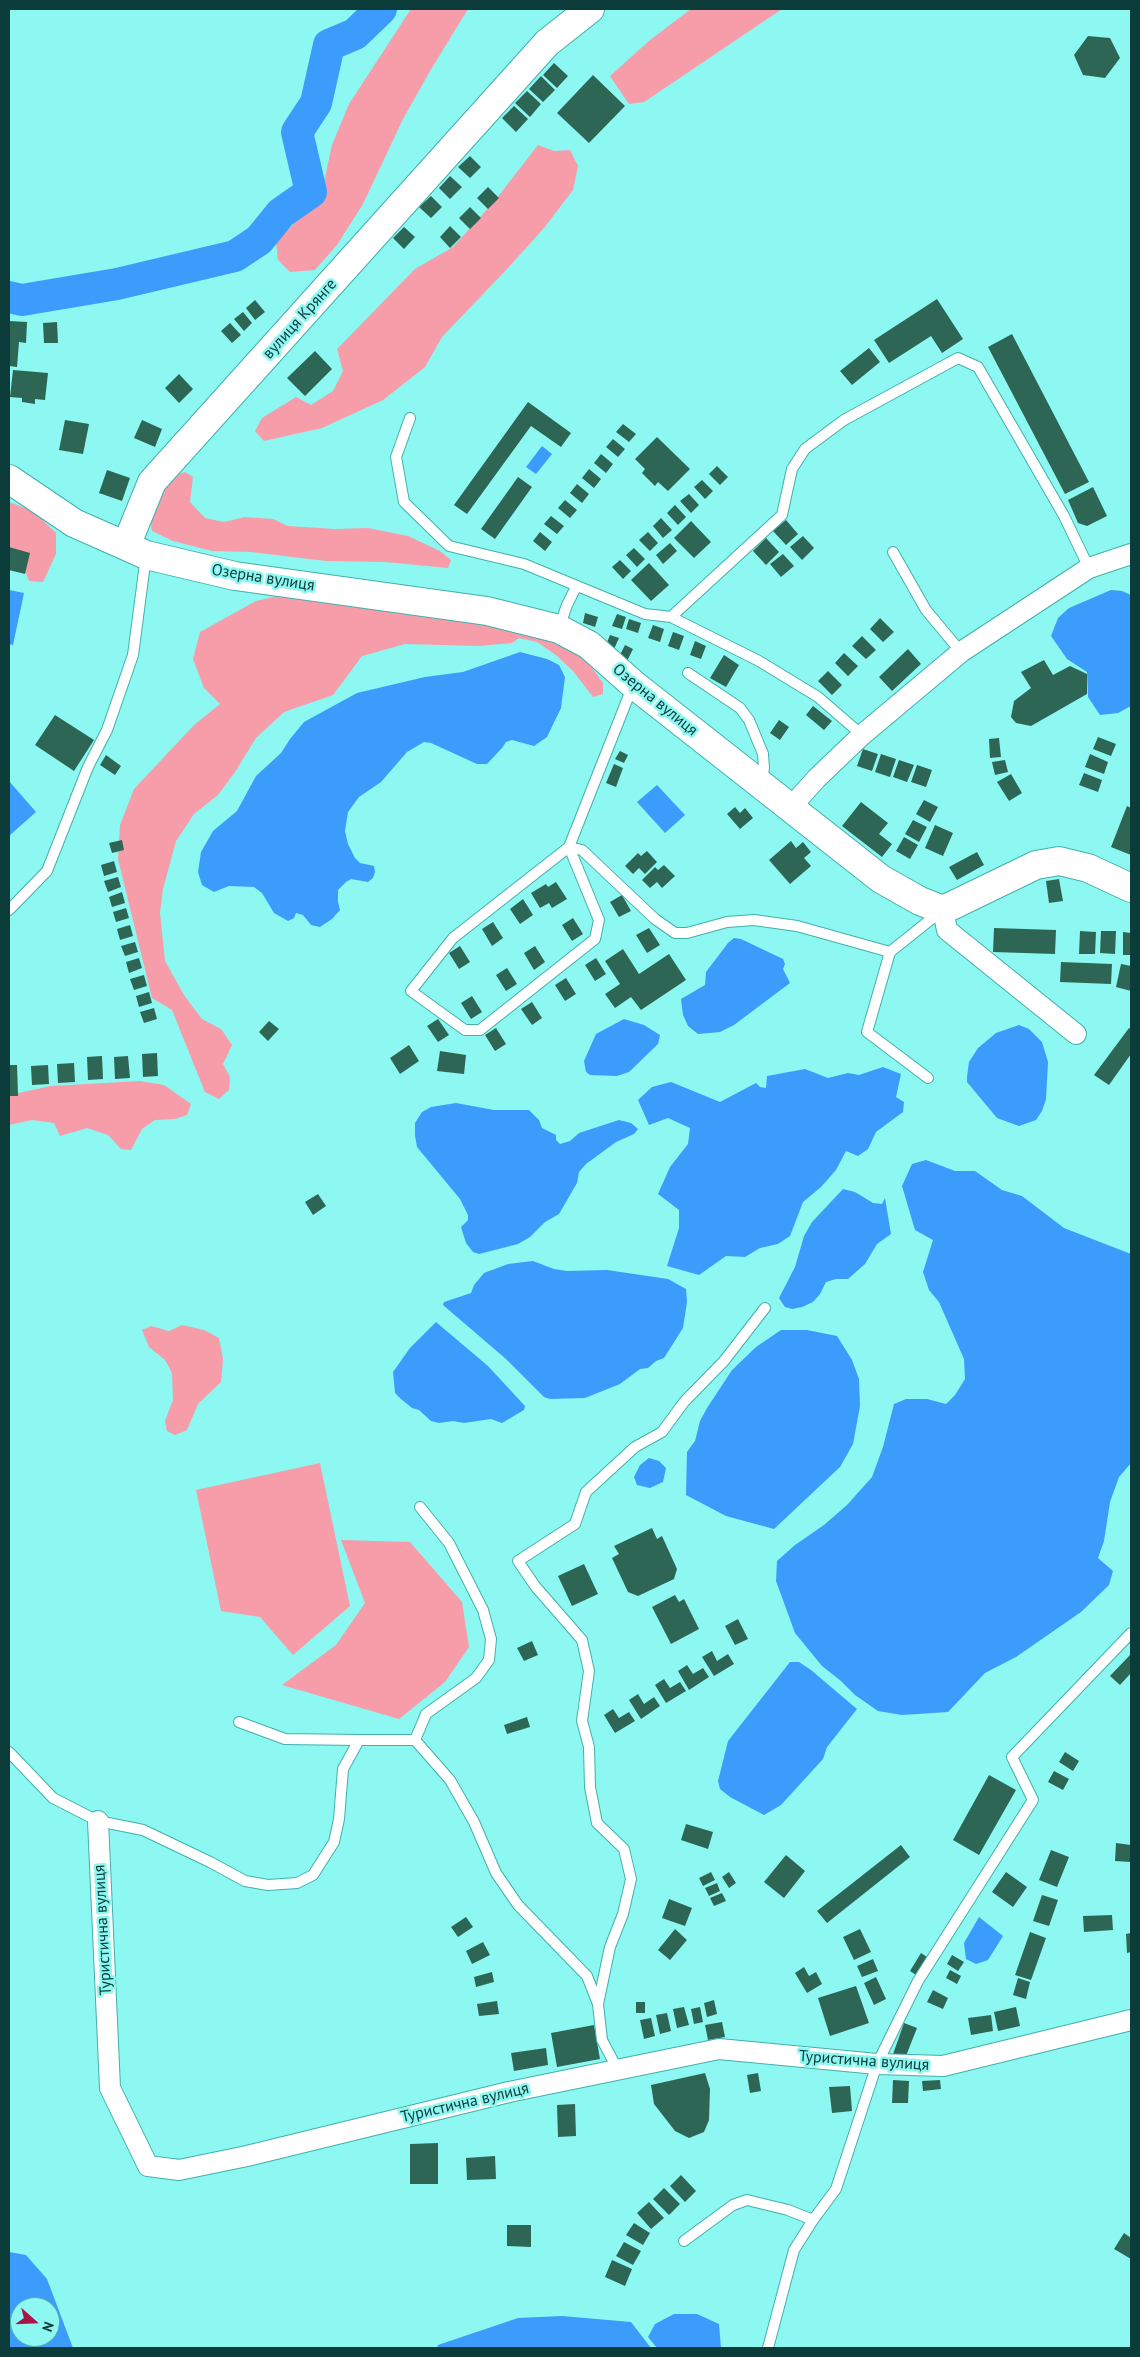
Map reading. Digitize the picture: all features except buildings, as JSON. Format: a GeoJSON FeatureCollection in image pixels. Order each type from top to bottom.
{"type":"FeatureCollection","features":[{"type":"Feature","properties":{"kind":"street","name":"вулиця Крянге"},"geometry":{"type":"LineString","coordinates":[[136,550],[152,482],[547,43],[590,9]]}},
{"type":"Feature","properties":{"kind":"street"},"geometry":{"type":"LineString","coordinates":[[9,478],[74,523],[136,550]]}},
{"type":"Feature","properties":{"kind":"street","name":"Озерна вулиця"},"geometry":{"type":"LineString","coordinates":[[136,550],[235,576],[487,611],[559,629],[588,645],[633,684],[881,879],[920,901],[942,910]]}},
{"type":"Feature","properties":{"kind":"street"},"geometry":{"type":"LineString","coordinates":[[790,808],[817,778],[862,736],[961,652],[1089,568],[1131,554]]}},
{"type":"Feature","properties":{"kind":"street"},"geometry":{"type":"LineString","coordinates":[[1076,1034],[947,930],[942,910],[1036,865],[1059,861],[1088,868],[1131,888]]}},
{"type":"Feature","properties":{"kind":"street","name":"Туристична вулиця"},"geometry":{"type":"LineString","coordinates":[[98,1821],[110,2088],[148,2166],[179,2170],[199,2166],[509,2092],[719,2049],[876,2064],[944,2066],[1131,2020]]}},
{"type":"Feature","properties":{"kind":"lane"},"geometry":{"type":"LineString","coordinates":[[671,617],[782,515],[792,468],[806,449],[844,420],[958,358],[978,367],[1064,516],[1089,568]]}},
{"type":"Feature","properties":{"kind":"lane"},"geometry":{"type":"LineString","coordinates":[[410,418],[396,458],[404,502],[426,526],[449,546],[524,564],[576,588],[645,614],[671,617],[759,661],[818,697],[862,736]]}},
{"type":"Feature","properties":{"kind":"lane"},"geometry":{"type":"LineString","coordinates":[[9,910],[46,871],[88,767],[107,730],[132,655],[136,550]]}},
{"type":"Feature","properties":{"kind":"lane"},"geometry":{"type":"LineString","coordinates":[[893,552],[926,610],[961,652]]}},
{"type":"Feature","properties":{"kind":"lane"},"geometry":{"type":"LineString","coordinates":[[559,629],[567,605],[576,588]]}},
{"type":"Feature","properties":{"kind":"lane"},"geometry":{"type":"LineString","coordinates":[[688,673],[740,708],[749,720],[763,754],[764,768],[761,785]]}},
{"type":"Feature","properties":{"kind":"lane"},"geometry":{"type":"LineString","coordinates":[[569,847],[599,920],[595,939],[480,1030],[465,1030],[411,991],[453,938],[569,847],[633,684]]}},
{"type":"Feature","properties":{"kind":"lane"},"geometry":{"type":"LineString","coordinates":[[569,847],[582,850],[655,919],[675,933],[687,934],[727,922],[754,920],[797,926],[890,952]]}},
{"type":"Feature","properties":{"kind":"lane"},"geometry":{"type":"LineString","coordinates":[[928,1078],[866,1032],[890,952],[942,910]]}},
{"type":"Feature","properties":{"kind":"lane"},"geometry":{"type":"LineString","coordinates":[[598,2004],[610,1946],[624,1914],[632,1879],[624,1849],[597,1823],[590,1787],[590,1747],[582,1721],[589,1671],[582,1640],[535,1586],[518,1560],[575,1524],[586,1492],[635,1447],[662,1432],[684,1402],[724,1361],[765,1308]]}},
{"type":"Feature","properties":{"kind":"lane"},"geometry":{"type":"LineString","coordinates":[[415,1740],[426,1714],[476,1678],[489,1660],[491,1638],[484,1610],[449,1543],[420,1507]]}},
{"type":"Feature","properties":{"kind":"lane"},"geometry":{"type":"LineString","coordinates":[[768,2348],[794,2250],[812,2220],[836,2189],[876,2064],[918,1981],[1033,1800],[1012,1757],[1131,1633]]}},
{"type":"Feature","properties":{"kind":"lane"},"geometry":{"type":"LineString","coordinates":[[239,1722],[285,1739],[415,1740],[450,1780],[474,1822],[496,1873],[518,1905],[587,1976],[598,2004],[602,2040],[618,2070]]}},
{"type":"Feature","properties":{"kind":"lane"},"geometry":{"type":"LineString","coordinates":[[9,1752],[53,1798],[98,1821],[143,1830],[210,1862],[244,1881],[268,1885],[297,1883],[313,1875],[334,1842],[339,1819],[343,1769],[359,1740]]}},
{"type":"Feature","properties":{"kind":"lane"},"geometry":{"type":"LineString","coordinates":[[684,2241],[733,2206],[747,2200],[788,2210],[812,2220]]}},
{"type":"Feature","properties":{"kind":"shaded area"},"geometry":{"type":"Polygon","coordinates":[[[411,9],[468,9],[403,119],[363,204],[337,245],[315,270],[290,272],[278,260],[276,242],[300,217],[324,182],[332,145],[349,104],[411,9]]]}},
{"type":"Feature","properties":{"kind":"shaded area"},"geometry":{"type":"Polygon","coordinates":[[[691,9],[782,9],[644,102],[629,104],[610,76],[650,40],[691,9]]]}},
{"type":"Feature","properties":{"kind":"shaded area"},"geometry":{"type":"Polygon","coordinates":[[[538,145],[554,151],[570,150],[578,166],[573,190],[544,228],[442,337],[425,367],[383,400],[322,428],[264,441],[255,431],[262,418],[296,397],[311,405],[333,391],[343,371],[337,349],[415,269],[453,247],[493,203],[538,145]]]}},
{"type":"Feature","properties":{"kind":"shaded area"},"geometry":{"type":"Polygon","coordinates":[[[185,472],[193,477],[190,502],[205,518],[224,522],[245,517],[273,519],[288,526],[335,529],[368,528],[408,536],[440,551],[451,560],[448,568],[385,562],[326,561],[251,552],[212,551],[173,541],[152,531],[149,511],[172,476],[185,472]]]}},
{"type":"Feature","properties":{"kind":"shaded area"},"geometry":{"type":"Polygon","coordinates":[[[9,502],[33,511],[56,533],[56,554],[43,582],[29,581],[22,562],[9,552],[9,502]]]}},
{"type":"Feature","properties":{"kind":"shaded area"},"geometry":{"type":"Polygon","coordinates":[[[281,595],[525,626],[585,658],[603,683],[603,694],[593,697],[573,671],[556,655],[537,642],[519,638],[512,643],[478,646],[405,644],[362,656],[333,695],[284,712],[256,738],[218,795],[194,814],[176,841],[163,889],[160,913],[165,961],[184,995],[202,1019],[221,1029],[232,1045],[223,1064],[230,1077],[229,1090],[219,1099],[205,1092],[172,1010],[152,998],[118,859],[120,825],[134,789],[194,725],[220,704],[204,688],[193,659],[200,632],[256,601],[281,595]]]}},
{"type":"Feature","properties":{"kind":"shaded area"},"geometry":{"type":"Polygon","coordinates":[[[140,1081],[164,1085],[191,1104],[187,1115],[175,1119],[155,1120],[142,1129],[131,1150],[121,1149],[108,1135],[87,1128],[60,1136],[54,1123],[32,1120],[9,1125],[9,1095],[51,1086],[140,1081]]]}},
{"type":"Feature","properties":{"kind":"shaded area"},"geometry":{"type":"Polygon","coordinates":[[[182,1325],[204,1330],[219,1338],[223,1359],[221,1382],[198,1404],[187,1430],[175,1435],[167,1431],[165,1421],[173,1400],[172,1373],[165,1360],[149,1347],[142,1330],[151,1326],[169,1331],[182,1325]]]}},
{"type":"Feature","properties":{"kind":"shaded area"},"geometry":{"type":"Polygon","coordinates":[[[320,1463],[350,1606],[293,1655],[260,1617],[221,1611],[196,1490],[320,1463]]]}},
{"type":"Feature","properties":{"kind":"shaded area"},"geometry":{"type":"Polygon","coordinates":[[[341,1540],[410,1542],[462,1602],[469,1647],[445,1682],[399,1719],[282,1685],[336,1645],[365,1603],[341,1540]]]}},
{"type":"Feature","properties":{"kind":"water"},"geometry":{"type":"Polygon","coordinates":[[[542,446],[552,454],[536,474],[526,467],[542,446]]]}},
{"type":"Feature","properties":{"kind":"water"},"geometry":{"type":"Polygon","coordinates":[[[9,590],[24,593],[13,645],[9,644],[9,590]]]}},
{"type":"Feature","properties":{"kind":"water"},"geometry":{"type":"Polygon","coordinates":[[[1111,590],[1122,591],[1131,595],[1131,706],[1118,713],[1100,715],[1088,697],[1087,672],[1067,659],[1051,636],[1058,618],[1069,608],[1111,590]]]}},
{"type":"Feature","properties":{"kind":"water"},"geometry":{"type":"Polygon","coordinates":[[[520,652],[547,659],[559,665],[565,677],[561,708],[547,737],[534,746],[512,740],[506,742],[487,764],[477,764],[431,743],[424,742],[407,752],[381,782],[359,797],[348,812],[345,831],[348,844],[355,858],[360,863],[374,866],[375,872],[373,878],[368,882],[351,879],[338,890],[340,910],[332,919],[320,927],[311,925],[303,915],[296,913],[294,918],[288,921],[274,913],[262,893],[254,887],[229,886],[214,892],[202,885],[198,872],[201,852],[213,831],[237,811],[256,776],[281,753],[304,722],[357,693],[425,677],[463,672],[520,652]]]}},
{"type":"Feature","properties":{"kind":"water"},"geometry":{"type":"Polygon","coordinates":[[[9,781],[36,812],[9,836],[9,781]]]}},
{"type":"Feature","properties":{"kind":"water"},"geometry":{"type":"Polygon","coordinates":[[[657,785],[685,815],[665,833],[637,802],[657,785]]]}},
{"type":"Feature","properties":{"kind":"water"},"geometry":{"type":"Polygon","coordinates":[[[734,938],[741,939],[783,959],[785,964],[783,969],[790,983],[734,1025],[720,1032],[698,1034],[688,1026],[683,1015],[681,999],[705,985],[706,972],[734,938]]]}},
{"type":"Feature","properties":{"kind":"water"},"geometry":{"type":"Polygon","coordinates":[[[624,1019],[644,1025],[660,1035],[658,1044],[629,1072],[617,1076],[590,1075],[586,1072],[584,1061],[596,1034],[624,1019]]]}},
{"type":"Feature","properties":{"kind":"water"},"geometry":{"type":"Polygon","coordinates":[[[1019,1025],[1029,1029],[1042,1042],[1048,1062],[1046,1099],[1042,1111],[1036,1120],[1019,1126],[997,1118],[967,1082],[967,1077],[969,1062],[978,1048],[996,1033],[1019,1025]]]}},
{"type":"Feature","properties":{"kind":"water"},"geometry":{"type":"Polygon","coordinates":[[[883,1067],[901,1074],[896,1097],[904,1102],[903,1112],[876,1132],[868,1149],[858,1156],[846,1151],[836,1170],[821,1187],[803,1202],[790,1236],[778,1244],[760,1248],[745,1257],[726,1256],[699,1275],[667,1266],[679,1228],[679,1210],[658,1194],[670,1167],[688,1144],[690,1128],[668,1118],[649,1125],[638,1100],[652,1087],[671,1082],[720,1102],[756,1083],[760,1087],[766,1088],[767,1076],[805,1069],[828,1078],[848,1073],[859,1075],[883,1067]]]}},
{"type":"Feature","properties":{"kind":"water"},"geometry":{"type":"Polygon","coordinates":[[[456,1103],[494,1110],[529,1110],[539,1120],[542,1128],[556,1135],[556,1140],[560,1144],[570,1141],[579,1133],[619,1120],[631,1123],[638,1129],[634,1134],[616,1142],[586,1164],[579,1172],[577,1183],[559,1214],[545,1222],[530,1237],[518,1244],[479,1254],[473,1252],[466,1243],[461,1227],[468,1220],[468,1215],[460,1199],[417,1147],[415,1136],[415,1123],[422,1112],[431,1107],[456,1103]]]}},
{"type":"Feature","properties":{"kind":"water"},"geometry":{"type":"Polygon","coordinates":[[[926,1160],[955,1171],[975,1171],[1002,1190],[1022,1196],[1064,1228],[1131,1254],[1131,1463],[1119,1477],[1110,1502],[1104,1541],[1098,1558],[1113,1571],[1109,1585],[1081,1612],[1016,1657],[985,1673],[948,1712],[902,1715],[878,1711],[855,1695],[822,1666],[795,1633],[776,1581],[777,1561],[847,1505],[872,1477],[883,1447],[894,1404],[906,1399],[927,1399],[946,1404],[955,1395],[965,1379],[964,1359],[939,1302],[929,1290],[923,1272],[933,1240],[915,1230],[902,1186],[912,1164],[926,1160]]]}},
{"type":"Feature","properties":{"kind":"water"},"geometry":{"type":"Polygon","coordinates":[[[843,1189],[855,1192],[873,1203],[882,1204],[885,1198],[891,1234],[877,1244],[865,1264],[848,1279],[836,1279],[826,1282],[820,1294],[813,1302],[802,1307],[792,1309],[785,1307],[779,1298],[795,1267],[804,1236],[812,1222],[843,1189]]]}},
{"type":"Feature","properties":{"kind":"water"},"geometry":{"type":"Polygon","coordinates":[[[533,1261],[554,1269],[567,1271],[607,1270],[668,1279],[686,1289],[687,1302],[683,1328],[664,1358],[656,1361],[648,1368],[640,1369],[620,1384],[585,1398],[550,1399],[544,1397],[506,1359],[443,1305],[444,1302],[471,1293],[474,1285],[484,1273],[508,1264],[533,1261]]]}},
{"type":"Feature","properties":{"kind":"water"},"geometry":{"type":"Polygon","coordinates":[[[436,1322],[488,1366],[525,1406],[524,1410],[502,1423],[491,1419],[464,1423],[453,1421],[439,1423],[431,1421],[395,1393],[393,1372],[410,1348],[436,1322]]]}},
{"type":"Feature","properties":{"kind":"water"},"geometry":{"type":"Polygon","coordinates":[[[781,1330],[807,1330],[837,1336],[852,1360],[859,1379],[860,1406],[853,1444],[840,1467],[774,1529],[726,1516],[686,1495],[687,1452],[695,1441],[700,1421],[707,1408],[732,1370],[756,1347],[781,1330]]]}},
{"type":"Feature","properties":{"kind":"water"},"geometry":{"type":"Polygon","coordinates":[[[649,1458],[659,1461],[666,1468],[663,1482],[650,1488],[637,1485],[634,1477],[640,1465],[649,1458]]]}},
{"type":"Feature","properties":{"kind":"water"},"geometry":{"type":"Polygon","coordinates":[[[790,1662],[799,1662],[811,1670],[857,1709],[827,1747],[823,1759],[781,1805],[764,1815],[730,1797],[720,1789],[718,1781],[728,1741],[790,1662]]]}},
{"type":"Feature","properties":{"kind":"water"},"geometry":{"type":"Polygon","coordinates":[[[979,1917],[1003,1936],[988,1960],[976,1964],[966,1959],[964,1943],[979,1917]]]}},
{"type":"Feature","properties":{"kind":"water"},"geometry":{"type":"Polygon","coordinates":[[[9,2252],[26,2255],[47,2279],[54,2297],[10,2297],[10,2347],[60,2347],[60,2314],[73,2348],[9,2348],[9,2252]]]}},
{"type":"Feature","properties":{"kind":"water"},"geometry":{"type":"Polygon","coordinates":[[[674,2314],[697,2314],[719,2324],[721,2348],[657,2348],[648,2337],[655,2324],[674,2314]]]}},
{"type":"Feature","properties":{"kind":"water"},"geometry":{"type":"Polygon","coordinates":[[[562,2316],[631,2322],[651,2348],[437,2348],[438,2345],[518,2318],[562,2316]]]}},
{"type":"Feature","properties":{"kind":"waterway"},"geometry":{"type":"LineString","coordinates":[[9,297],[22,300],[117,284],[235,256],[259,240],[281,213],[311,192],[297,132],[316,103],[329,45],[355,34],[381,9]]}}]}
